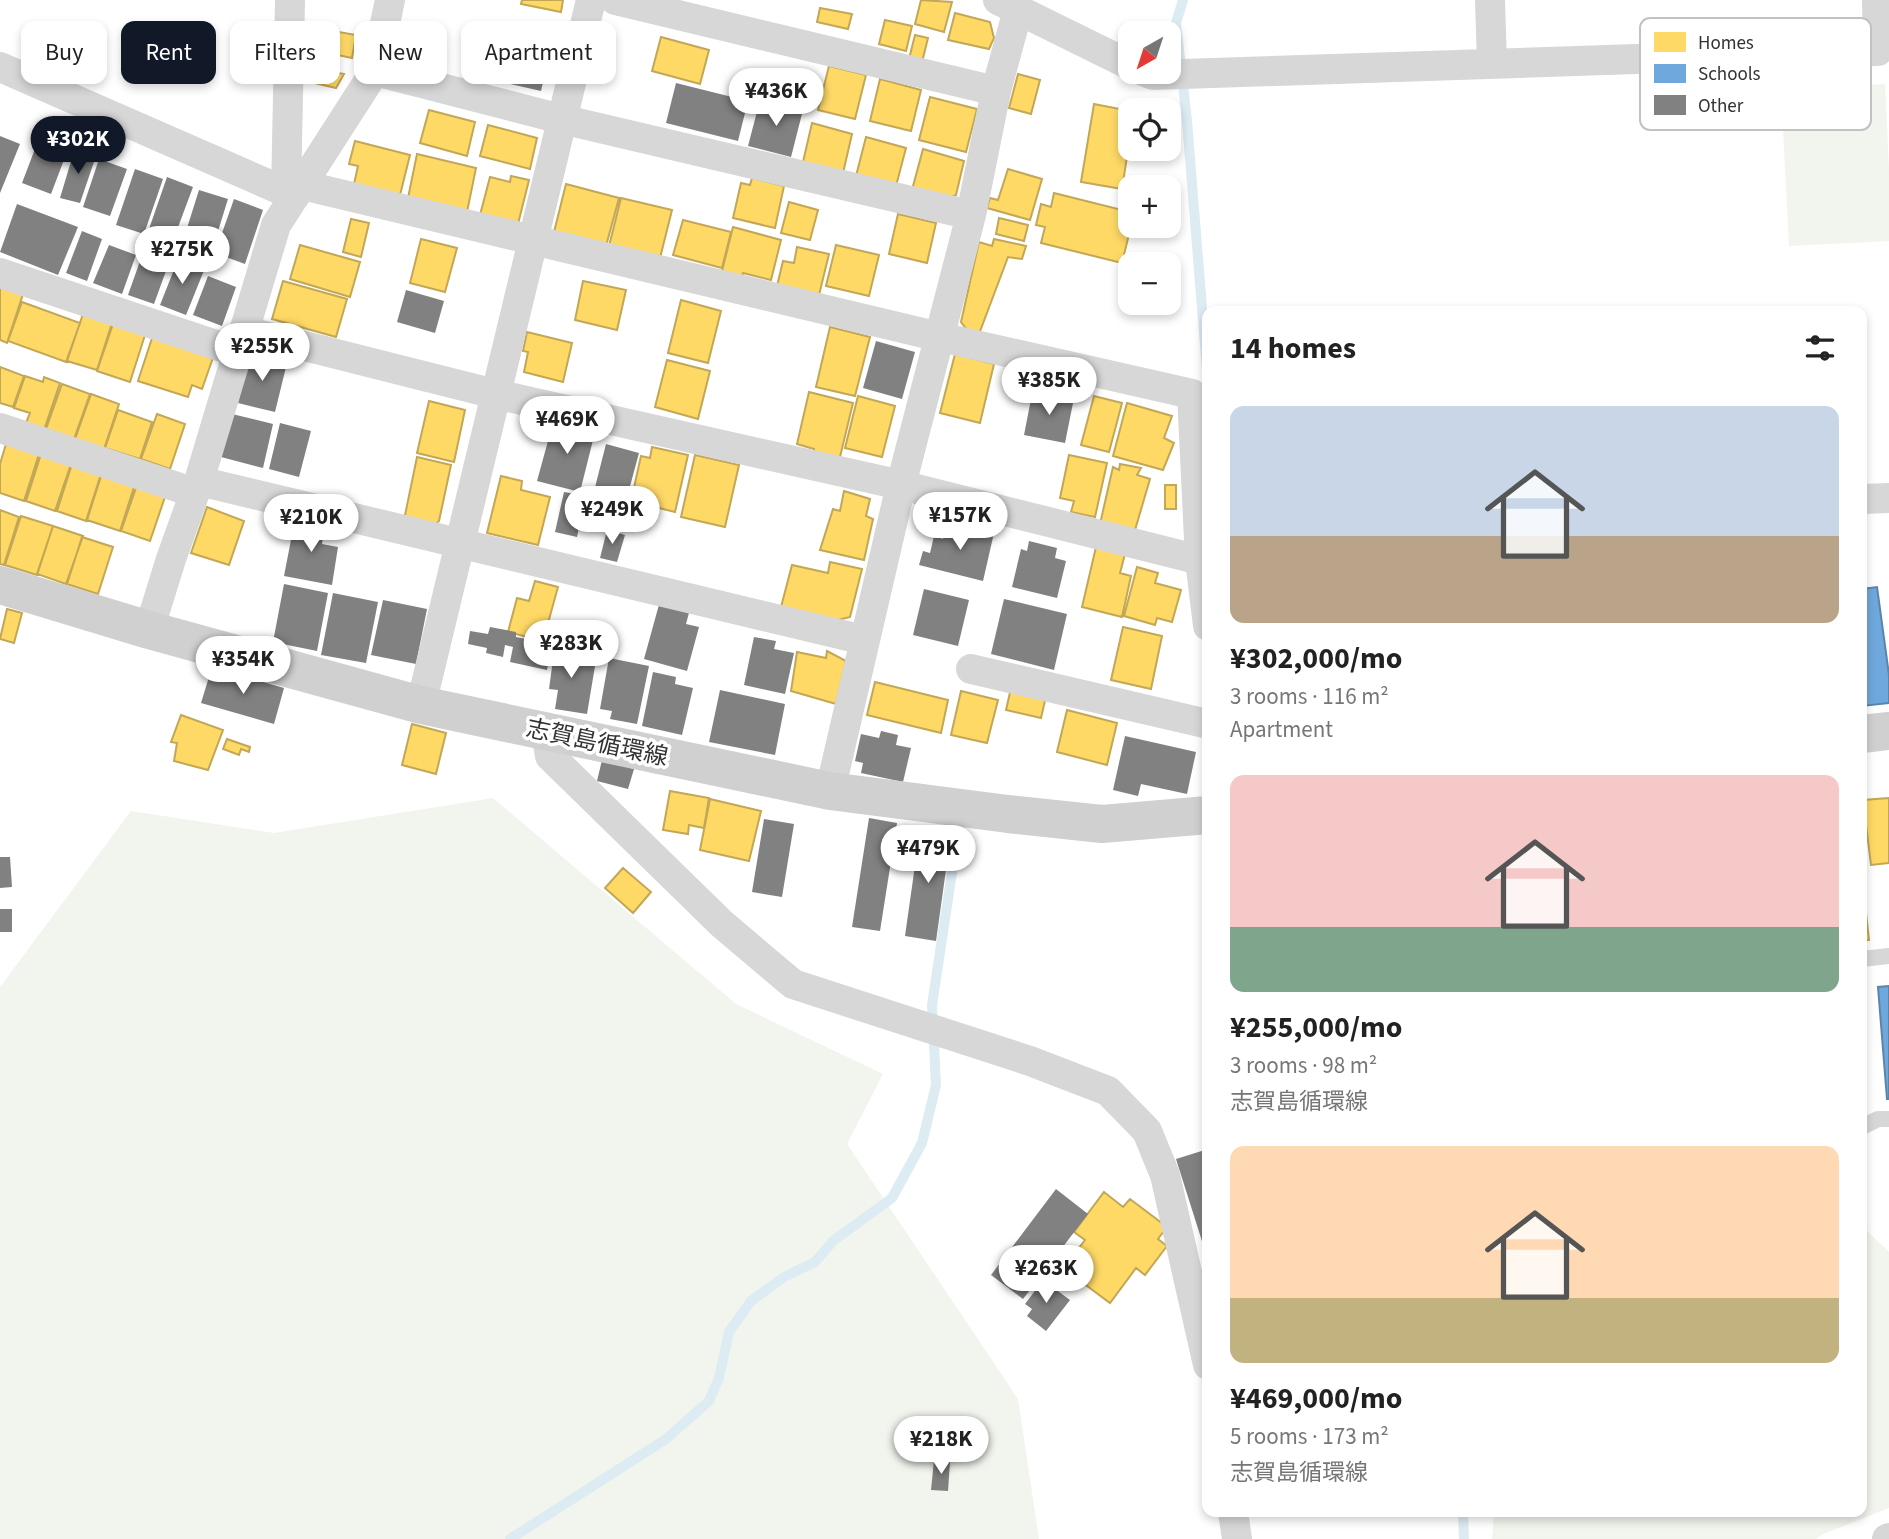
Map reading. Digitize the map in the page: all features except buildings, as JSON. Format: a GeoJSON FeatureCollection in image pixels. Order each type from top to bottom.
{"type":"FeatureCollection","features":[{"type":"Feature","properties":{"kind":"main road","name":"志賀島循環線"},"geometry":{"type":"LineString","coordinates":[[0,585],[149,630],[421,705],[830,791],[1102,824],[1202,816]]}},
{"type":"Feature","properties":{"kind":"main road"},"geometry":{"type":"LineString","coordinates":[[1867,734],[1889,732]]}},
{"type":"Feature","properties":{"kind":"street"},"geometry":{"type":"LineString","coordinates":[[290,0],[294,191]]}},
{"type":"Feature","properties":{"kind":"street"},"geometry":{"type":"LineString","coordinates":[[386,21],[390,0]]}},
{"type":"Feature","properties":{"kind":"street"},"geometry":{"type":"LineString","coordinates":[[421,705],[591,0]]}},
{"type":"Feature","properties":{"kind":"street"},"geometry":{"type":"LineString","coordinates":[[615,0],[996,91]]}},
{"type":"Feature","properties":{"kind":"street"},"geometry":{"type":"LineString","coordinates":[[1490,0],[1492,64]]}},
{"type":"Feature","properties":{"kind":"street"},"geometry":{"type":"LineString","coordinates":[[1877,0],[1884,51]]}},
{"type":"Feature","properties":{"kind":"street"},"geometry":{"type":"LineString","coordinates":[[830,791],[901,485],[971,215],[996,91],[1008,5],[1118,59]]}},
{"type":"Feature","properties":{"kind":"street"},"geometry":{"type":"LineString","coordinates":[[1181,74],[1640,59]]}},
{"type":"Feature","properties":{"kind":"street"},"geometry":{"type":"LineString","coordinates":[[0,66],[294,191],[531,240],[1192,394],[1202,576]]}},
{"type":"Feature","properties":{"kind":"street"},"geometry":{"type":"LineString","coordinates":[[149,630],[197,487],[276,225],[294,191],[366,84]]}},
{"type":"Feature","properties":{"kind":"street"},"geometry":{"type":"LineString","coordinates":[[425,84],[561,119],[971,215]]}},
{"type":"Feature","properties":{"kind":"street"},"geometry":{"type":"LineString","coordinates":[[0,274],[241,341],[495,394],[901,485],[1200,560]]}},
{"type":"Feature","properties":{"kind":"street"},"geometry":{"type":"LineString","coordinates":[[0,428],[197,487],[459,544],[864,640]]}},
{"type":"Feature","properties":{"kind":"street"},"geometry":{"type":"LineString","coordinates":[[1867,499],[1889,498]]}},
{"type":"Feature","properties":{"kind":"street"},"geometry":{"type":"LineString","coordinates":[[971,669],[1202,722]]}},
{"type":"Feature","properties":{"kind":"street"},"geometry":{"type":"LineString","coordinates":[[546,733],[550,756],[722,923],[793,984],[1030,1061],[1108,1091],[1147,1131],[1164,1175],[1202,1339]]}},
{"type":"Feature","properties":{"kind":"street"},"geometry":{"type":"LineString","coordinates":[[1234,1517],[1237,1539]]}},
{"type":"Feature","properties":{"kind":"lane"},"geometry":{"type":"LineString","coordinates":[[1867,958],[1889,956]]}},
{"type":"Feature","properties":{"kind":"lane"},"geometry":{"type":"LineString","coordinates":[[1867,1124],[1878,1119],[1889,1119]]}},
{"type":"Feature","properties":{"kind":"shaded area"},"geometry":{"type":"Polygon","coordinates":[[[1885,84],[1889,241],[1789,246],[1783,130],[1871,130],[1871,85],[1885,84]]]}},
{"type":"Feature","properties":{"kind":"shaded area"},"geometry":{"type":"Polygon","coordinates":[[[493,798],[736,1004],[883,1074],[847,1144],[1018,1399],[1039,1539],[0,1539],[0,987],[131,811],[274,833],[493,798]]]}},
{"type":"Feature","properties":{"kind":"shaded area"},"geometry":{"type":"Polygon","coordinates":[[[1867,1231],[1889,1252],[1889,1508],[1867,1517],[1867,1231]]]}},
{"type":"Feature","properties":{"kind":"shaded area"},"geometry":{"type":"Polygon","coordinates":[[[1494,1517],[1866,1517],[1816,1539],[1492,1539],[1494,1517]]]}},
{"type":"Feature","properties":{"kind":"waterway"},"geometry":{"type":"LineString","coordinates":[[1183,0],[1176,23],[1202,308]]}},
{"type":"Feature","properties":{"kind":"waterway"},"geometry":{"type":"LineString","coordinates":[[510,1539],[666,1439],[709,1401],[719,1378],[729,1332],[751,1301],[784,1277],[815,1262],[833,1241],[892,1198],[922,1143],[936,1085],[932,1005],[959,826]]}},
{"type":"Feature","properties":{"kind":"waterway"},"geometry":{"type":"LineString","coordinates":[[1463,1517],[1464,1539]]}}]}
